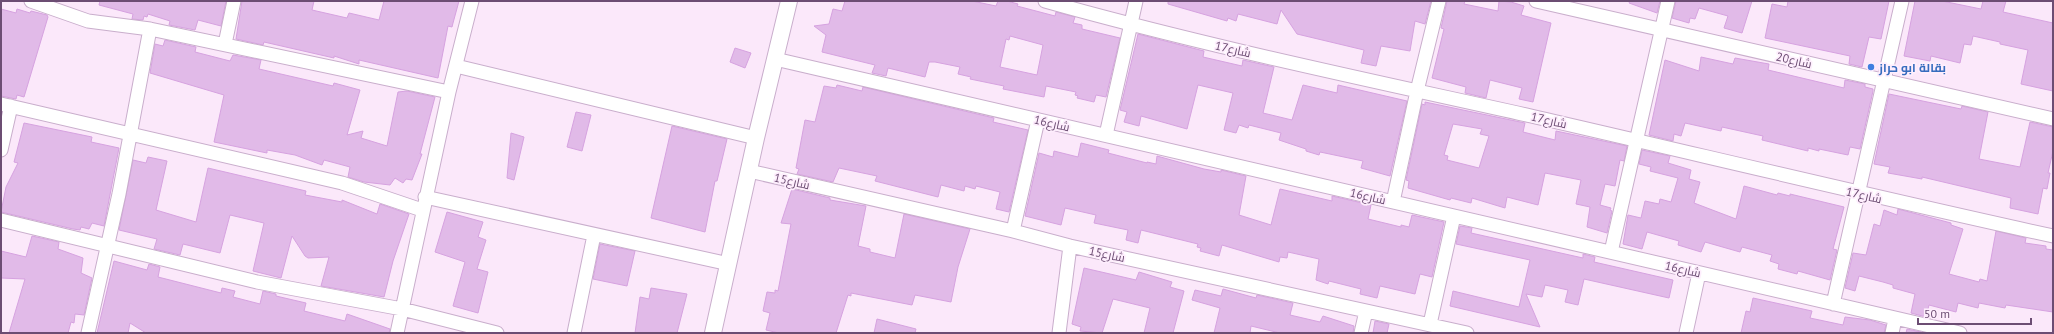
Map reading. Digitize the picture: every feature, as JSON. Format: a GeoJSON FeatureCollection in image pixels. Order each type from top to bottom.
{"type":"FeatureCollection","features":[{"type":"Feature","properties":{"kind":"street"},"geometry":{"type":"LineString","coordinates":[[31,1],[88,21],[150,28],[448,92]]}},
{"type":"Feature","properties":{"kind":"street"},"geometry":{"type":"LineString","coordinates":[[226,44],[234,1]]}},
{"type":"Feature","properties":{"kind":"street"},"geometry":{"type":"LineString","coordinates":[[397,333],[448,92],[472,1]]}},
{"type":"Feature","properties":{"kind":"street"},"geometry":{"type":"LineString","coordinates":[[713,333],[756,138],[789,1]]}},
{"type":"Feature","properties":{"kind":"street","name":"شارع17"},"geometry":{"type":"LineString","coordinates":[[1045,1],[1131,25],[1636,140],[1858,194],[2053,236]]}},
{"type":"Feature","properties":{"kind":"street"},"geometry":{"type":"LineString","coordinates":[[1106,135],[1136,1]]}},
{"type":"Feature","properties":{"kind":"street"},"geometry":{"type":"LineString","coordinates":[[1393,202],[1417,91],[1440,1]]}},
{"type":"Feature","properties":{"kind":"street","name":"شارع20"},"geometry":{"type":"LineString","coordinates":[[1536,1],[2053,119]]}},
{"type":"Feature","properties":{"kind":"street"},"geometry":{"type":"LineString","coordinates":[[1611,252],[1668,1]]}},
{"type":"Feature","properties":{"kind":"street"},"geometry":{"type":"LineString","coordinates":[[1833,304],[1902,1]]}},
{"type":"Feature","properties":{"kind":"street"},"geometry":{"type":"LineString","coordinates":[[88,333],[130,134],[150,28]]}},
{"type":"Feature","properties":{"kind":"street","name":"شارع16"},"geometry":{"type":"LineString","coordinates":[[775,59],[1960,333]]}},
{"type":"Feature","properties":{"kind":"street"},"geometry":{"type":"LineString","coordinates":[[456,66],[756,138]]}},
{"type":"Feature","properties":{"kind":"street"},"geometry":{"type":"LineString","coordinates":[[1,150],[6,105],[342,183],[422,210]]}},
{"type":"Feature","properties":{"kind":"street"},"geometry":{"type":"LineString","coordinates":[[1013,231],[1038,120]]}},
{"type":"Feature","properties":{"kind":"street","name":"شارع15"},"geometry":{"type":"LineString","coordinates":[[749,171],[1013,231],[1070,246],[1467,333]]}},
{"type":"Feature","properties":{"kind":"street"},"geometry":{"type":"LineString","coordinates":[[425,196],[729,264]]}},
{"type":"Feature","properties":{"kind":"street"},"geometry":{"type":"LineString","coordinates":[[1430,324],[1454,216]]}},
{"type":"Feature","properties":{"kind":"street"},"geometry":{"type":"LineString","coordinates":[[1,220],[257,282],[402,309],[497,333]]}},
{"type":"Feature","properties":{"kind":"street"},"geometry":{"type":"LineString","coordinates":[[574,333],[594,235]]}},
{"type":"Feature","properties":{"kind":"street"},"geometry":{"type":"LineString","coordinates":[[1059,333],[1070,246]]}},
{"type":"Feature","properties":{"kind":"street"},"geometry":{"type":"LineString","coordinates":[[1686,333],[1699,273]]}},
{"type":"Feature","properties":{"kind":"street"},"geometry":{"type":"LineString","coordinates":[[1361,333],[1366,311]]}},
{"type":"Feature","properties":{"kind":"street"},"geometry":{"type":"LineString","coordinates":[[1892,333],[1895,319]]}},
{"type":"Feature","properties":{"kind":"building"},"geometry":{"type":"Polygon","coordinates":[[[100,1],[226,1],[221,26],[198,20],[195,30],[169,25],[170,21],[148,14],[147,17],[144,16],[143,20],[132,19],[133,14],[99,5],[100,1]]]}},
{"type":"Feature","properties":{"kind":"building"},"geometry":{"type":"Polygon","coordinates":[[[242,1],[314,1],[312,10],[347,18],[349,13],[379,20],[384,1],[459,1],[452,27],[448,26],[438,78],[359,60],[359,64],[334,56],[334,58],[264,42],[263,45],[236,39],[242,1]]]}},
{"type":"Feature","properties":{"kind":"building"},"geometry":{"type":"Polygon","coordinates":[[[845,1],[972,1],[996,6],[998,1],[1007,1],[1018,4],[1017,6],[1055,16],[1056,12],[1075,17],[1073,23],[1082,25],[1082,29],[1120,38],[1106,97],[1096,95],[1094,102],[1077,98],[1078,96],[1075,95],[1076,92],[1046,86],[1044,97],[1003,89],[1004,86],[970,79],[971,77],[958,74],[960,67],[935,62],[929,62],[925,77],[888,68],[886,76],[872,73],[875,65],[822,52],[826,35],[814,26],[829,24],[833,9],[842,11],[845,1]],[[1010,36],[1009,40],[1006,39],[1000,67],[1037,75],[1043,45],[1010,36]]]}},
{"type":"Feature","properties":{"kind":"building"},"geometry":{"type":"Polygon","coordinates":[[[1168,1],[1431,1],[1425,24],[1415,21],[1410,51],[1381,46],[1376,66],[1361,63],[1364,50],[1297,34],[1281,10],[1277,24],[1238,14],[1236,21],[1228,18],[1227,21],[1168,4],[1168,1]]]}},
{"type":"Feature","properties":{"kind":"building"},"geometry":{"type":"Polygon","coordinates":[[[1447,1],[1465,1],[1464,4],[1498,11],[1499,1],[1511,2],[1524,6],[1521,15],[1551,23],[1533,102],[1519,99],[1522,88],[1490,80],[1486,98],[1465,93],[1466,87],[1432,78],[1444,29],[1441,28],[1447,1]]]}},
{"type":"Feature","properties":{"kind":"building"},"geometry":{"type":"Polygon","coordinates":[[[1630,1],[1660,1],[1657,13],[1629,3],[1630,1]]]}},
{"type":"Feature","properties":{"kind":"building"},"geometry":{"type":"Polygon","coordinates":[[[1676,1],[1752,1],[1742,33],[1724,28],[1728,16],[1699,8],[1695,19],[1690,18],[1689,23],[1672,18],[1676,1]]]}},
{"type":"Feature","properties":{"kind":"building"},"geometry":{"type":"Polygon","coordinates":[[[1788,1],[1889,1],[1881,39],[1869,37],[1862,67],[1849,64],[1850,56],[1765,38],[1772,4],[1787,7],[1788,1]]]}},
{"type":"Feature","properties":{"kind":"building"},"geometry":{"type":"Polygon","coordinates":[[[1915,1],[1942,1],[1981,9],[1983,1],[2006,1],[2003,12],[2053,23],[2053,91],[2021,84],[2028,50],[2000,44],[2000,42],[1973,36],[1971,45],[1964,44],[1960,63],[1931,56],[1930,61],[1904,56],[1915,1]]]}},
{"type":"Feature","properties":{"kind":"building"},"geometry":{"type":"Polygon","coordinates":[[[1,9],[16,13],[17,9],[30,13],[31,11],[47,15],[48,17],[24,97],[17,95],[16,99],[1,96],[1,9]]]}},
{"type":"Feature","properties":{"kind":"building"},"geometry":{"type":"Polygon","coordinates":[[[1138,34],[1204,51],[1203,57],[1242,66],[1243,60],[1274,67],[1263,113],[1292,120],[1303,85],[1337,93],[1338,85],[1407,101],[1390,176],[1361,168],[1363,161],[1320,152],[1319,155],[1306,151],[1306,149],[1279,140],[1281,133],[1249,125],[1248,128],[1239,125],[1236,133],[1224,130],[1233,93],[1198,85],[1187,129],[1141,116],[1139,126],[1124,122],[1127,112],[1120,110],[1138,34]]]}},
{"type":"Feature","properties":{"kind":"building"},"geometry":{"type":"Polygon","coordinates":[[[165,40],[196,47],[195,52],[230,61],[233,55],[261,60],[259,69],[333,86],[334,83],[360,90],[347,135],[363,131],[361,138],[387,146],[398,92],[407,91],[435,97],[420,154],[422,154],[412,180],[406,179],[403,183],[395,178],[390,185],[364,182],[348,177],[350,167],[324,160],[322,165],[295,155],[267,150],[267,153],[214,142],[224,95],[150,73],[155,44],[163,46],[165,40]]]}},
{"type":"Feature","properties":{"kind":"building"},"geometry":{"type":"Polygon","coordinates":[[[735,48],[751,53],[745,68],[730,62],[735,48]]]}},
{"type":"Feature","properties":{"kind":"building"},"geometry":{"type":"Polygon","coordinates":[[[1701,57],[1733,64],[1735,58],[1769,64],[1768,70],[1844,88],[1845,80],[1865,84],[1865,87],[1873,89],[1873,91],[1860,149],[1850,147],[1848,155],[1819,149],[1819,151],[1808,148],[1808,151],[1762,140],[1763,136],[1722,127],[1721,131],[1685,123],[1681,136],[1674,134],[1673,141],[1649,135],[1665,60],[1699,71],[1701,57]]]}},
{"type":"Feature","properties":{"kind":"building"},"geometry":{"type":"Polygon","coordinates":[[[837,85],[862,91],[863,87],[994,118],[993,122],[1028,130],[1009,212],[996,209],[1000,192],[976,186],[975,189],[965,186],[964,191],[941,185],[938,197],[875,181],[877,176],[839,168],[833,182],[797,174],[799,169],[796,168],[805,120],[815,122],[824,86],[836,88],[837,85]]]}},
{"type":"Feature","properties":{"kind":"building"},"geometry":{"type":"Polygon","coordinates":[[[1889,94],[1961,109],[1962,106],[1988,112],[1979,159],[2020,167],[2030,122],[2053,127],[2053,151],[2048,173],[2050,173],[2047,189],[2043,188],[2038,214],[2010,208],[2011,198],[1922,177],[1922,179],[1888,173],[1890,167],[1874,164],[1889,94]]]}},
{"type":"Feature","properties":{"kind":"building"},"geometry":{"type":"Polygon","coordinates":[[[1425,102],[1525,123],[1523,132],[1555,140],[1556,131],[1627,146],[1624,161],[1620,160],[1615,186],[1605,184],[1600,205],[1611,208],[1610,210],[1612,211],[1607,233],[1587,227],[1590,207],[1576,204],[1581,180],[1545,173],[1538,205],[1507,197],[1505,208],[1472,198],[1471,203],[1451,198],[1450,200],[1408,188],[1409,181],[1406,180],[1422,104],[1425,105],[1425,102]],[[1453,124],[1444,155],[1448,156],[1447,160],[1479,168],[1489,136],[1480,134],[1482,129],[1453,124]]]}},
{"type":"Feature","properties":{"kind":"building"},"geometry":{"type":"Polygon","coordinates":[[[576,112],[591,115],[582,151],[567,147],[576,112]]]}},
{"type":"Feature","properties":{"kind":"building"},"geometry":{"type":"Polygon","coordinates":[[[24,123],[92,137],[91,142],[119,148],[104,226],[92,223],[89,229],[81,227],[80,230],[1,212],[6,187],[18,163],[14,162],[24,123]]]}},
{"type":"Feature","properties":{"kind":"building"},"geometry":{"type":"Polygon","coordinates":[[[672,126],[727,139],[717,181],[715,181],[705,232],[651,218],[672,126]]]}},
{"type":"Feature","properties":{"kind":"building"},"geometry":{"type":"Polygon","coordinates":[[[511,133],[524,137],[514,180],[507,178],[511,133]]]}},
{"type":"Feature","properties":{"kind":"building"},"geometry":{"type":"Polygon","coordinates":[[[1081,143],[1109,150],[1108,153],[1147,163],[1156,164],[1157,156],[1204,169],[1221,172],[1221,170],[1246,176],[1239,215],[1271,225],[1280,189],[1332,201],[1332,196],[1371,205],[1368,219],[1401,227],[1401,225],[1409,227],[1412,215],[1444,222],[1432,277],[1420,274],[1415,294],[1380,286],[1377,298],[1360,294],[1361,289],[1329,281],[1328,284],[1316,280],[1319,259],[1288,252],[1287,258],[1280,257],[1279,262],[1222,245],[1219,256],[1200,251],[1201,248],[1197,247],[1198,244],[1141,230],[1138,243],[1126,240],[1128,230],[1094,223],[1096,215],[1065,208],[1061,225],[1025,216],[1039,153],[1053,157],[1054,151],[1078,157],[1081,143]]]}},
{"type":"Feature","properties":{"kind":"building"},"geometry":{"type":"Polygon","coordinates":[[[1642,150],[1670,156],[1668,163],[1691,170],[1689,179],[1700,182],[1694,203],[1736,219],[1744,186],[1777,195],[1778,193],[1790,196],[1790,194],[1844,207],[1833,249],[1837,250],[1830,280],[1798,271],[1797,274],[1778,269],[1779,264],[1770,261],[1772,255],[1742,247],[1740,252],[1705,242],[1701,252],[1678,245],[1679,241],[1647,232],[1642,249],[1623,244],[1628,215],[1641,218],[1645,201],[1659,204],[1660,199],[1671,202],[1678,178],[1650,171],[1651,167],[1639,164],[1642,150]]]}},
{"type":"Feature","properties":{"kind":"building"},"geometry":{"type":"Polygon","coordinates":[[[148,157],[167,161],[156,210],[196,222],[208,168],[306,191],[305,195],[342,202],[342,200],[377,214],[380,204],[409,214],[393,261],[384,297],[321,286],[329,257],[308,258],[305,256],[292,236],[281,278],[253,271],[264,223],[230,215],[220,253],[183,244],[180,255],[154,249],[157,239],[119,230],[133,160],[146,163],[148,157]]]}},
{"type":"Feature","properties":{"kind":"building"},"geometry":{"type":"Polygon","coordinates":[[[792,189],[830,198],[830,200],[866,206],[858,246],[870,249],[870,252],[895,258],[904,214],[970,229],[958,267],[951,302],[915,295],[912,305],[851,293],[851,296],[848,295],[836,333],[779,333],[766,330],[770,313],[763,311],[767,292],[775,293],[775,290],[778,291],[791,224],[781,223],[792,189]]]}},
{"type":"Feature","properties":{"kind":"building"},"geometry":{"type":"Polygon","coordinates":[[[1898,209],[1951,223],[1951,225],[1963,229],[1949,274],[1979,282],[1980,279],[1987,281],[1996,231],[2026,238],[2025,243],[2046,246],[2046,249],[2053,250],[2053,312],[2006,305],[2005,308],[1979,303],[1978,308],[1958,303],[1956,312],[1929,305],[1926,317],[1911,313],[1915,294],[1893,288],[1893,285],[1859,276],[1855,291],[1845,288],[1853,253],[1866,255],[1874,224],[1880,226],[1884,210],[1897,215],[1898,209]]]}},
{"type":"Feature","properties":{"kind":"building"},"geometry":{"type":"Polygon","coordinates":[[[447,212],[483,222],[478,237],[486,240],[477,269],[488,272],[478,313],[453,306],[465,262],[435,252],[447,212]]]}},
{"type":"Feature","properties":{"kind":"building"},"geometry":{"type":"Polygon","coordinates":[[[1460,226],[1472,228],[1471,233],[1583,258],[1583,254],[1595,257],[1594,262],[1673,280],[1669,298],[1584,279],[1578,305],[1565,302],[1568,290],[1545,285],[1542,297],[1526,294],[1540,327],[1450,306],[1453,291],[1519,307],[1530,260],[1456,244],[1460,226]]]}},
{"type":"Feature","properties":{"kind":"building"},"geometry":{"type":"Polygon","coordinates":[[[32,236],[59,242],[58,249],[83,258],[81,273],[92,278],[84,315],[75,314],[74,323],[71,322],[68,333],[9,333],[25,279],[1,278],[1,251],[26,257],[32,236]]]}},
{"type":"Feature","properties":{"kind":"building"},"geometry":{"type":"Polygon","coordinates":[[[600,244],[635,251],[627,286],[593,279],[600,244]]]}},
{"type":"Feature","properties":{"kind":"building"},"geometry":{"type":"Polygon","coordinates":[[[114,261],[147,270],[149,264],[160,267],[158,277],[221,293],[222,288],[235,291],[233,297],[260,304],[263,291],[276,294],[276,296],[306,303],[304,311],[345,321],[347,314],[390,329],[389,333],[146,333],[130,323],[128,333],[97,333],[114,261]]]}},
{"type":"Feature","properties":{"kind":"building"},"geometry":{"type":"Polygon","coordinates":[[[1084,268],[1136,280],[1139,272],[1172,282],[1170,287],[1184,291],[1173,333],[1144,333],[1150,308],[1113,299],[1102,333],[1080,331],[1081,327],[1072,324],[1084,268]]]}},
{"type":"Feature","properties":{"kind":"building"},"geometry":{"type":"Polygon","coordinates":[[[651,288],[687,294],[677,333],[635,333],[640,297],[649,299],[651,288]]]}},
{"type":"Feature","properties":{"kind":"building"},"geometry":{"type":"Polygon","coordinates":[[[1223,289],[1256,298],[1257,295],[1293,303],[1290,315],[1320,322],[1323,316],[1354,326],[1353,333],[1280,333],[1251,326],[1250,333],[1214,333],[1220,308],[1192,300],[1195,290],[1221,296],[1223,289]]]}},
{"type":"Feature","properties":{"kind":"building"},"geometry":{"type":"Polygon","coordinates":[[[1753,298],[1812,311],[1810,318],[1843,325],[1845,317],[1870,320],[1886,325],[1884,333],[1741,333],[1746,311],[1750,312],[1753,298]]]}},
{"type":"Feature","properties":{"kind":"building"},"geometry":{"type":"Polygon","coordinates":[[[877,319],[916,329],[915,333],[874,333],[877,319]]]}},
{"type":"Feature","properties":{"kind":"building"},"geometry":{"type":"Polygon","coordinates":[[[1375,321],[1389,324],[1387,333],[1373,333],[1375,321]]]}},
{"type":"Feature","properties":{"kind":"building"},"geometry":{"type":"Polygon","coordinates":[[[1907,329],[1921,332],[1906,333],[1907,329]]]}},
{"type":"Feature","properties":{"kind":"place","name":"بقالة ابو حراز"},"geometry":{"type":"Point","coordinates":[1871,67]}}]}
